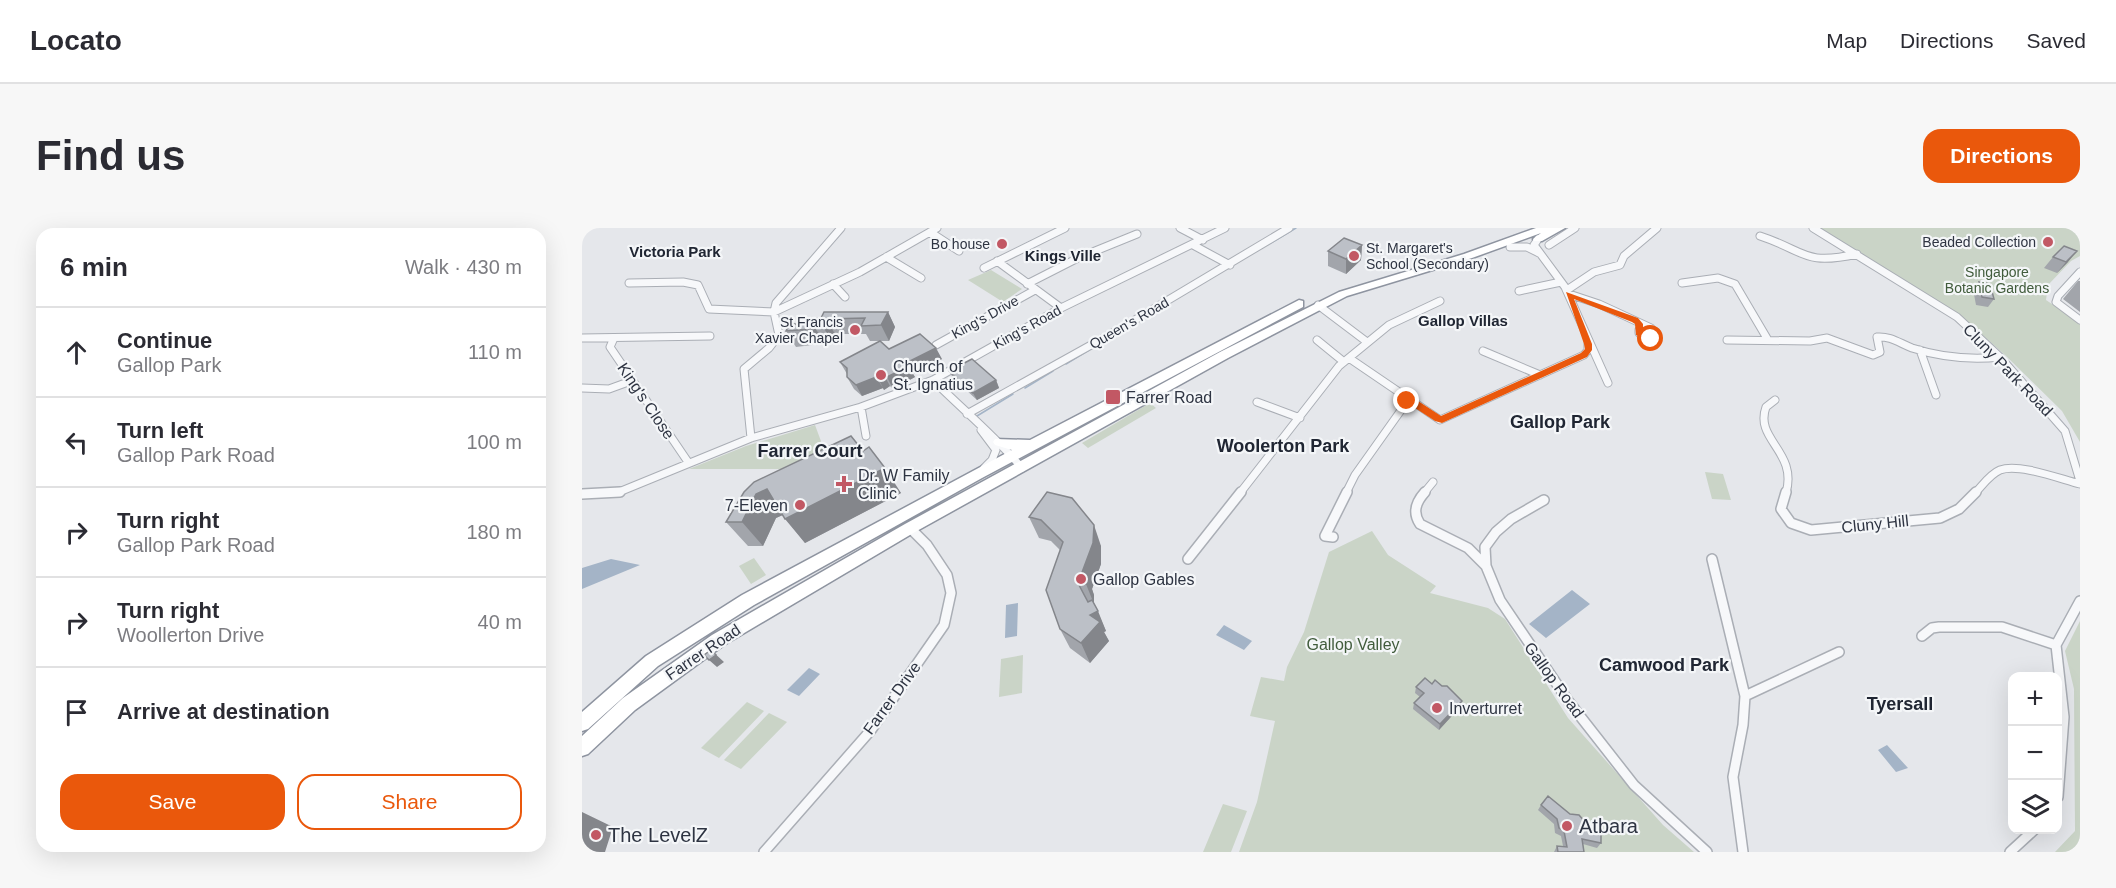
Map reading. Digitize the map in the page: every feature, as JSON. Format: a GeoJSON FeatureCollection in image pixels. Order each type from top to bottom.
{"type":"FeatureCollection","features":[{"type":"Feature","properties":{"kind":"highway"},"geometry":{"type":"LineString","coordinates":[[1486,243],[1519,228]]}},
{"type":"Feature","properties":{"kind":"highway"},"geometry":{"type":"LineString","coordinates":[[1468,256],[1510,247],[1540,231],[1560,228]]}},
{"type":"Feature","properties":{"kind":"highway","name":"Farrer Road"},"geometry":{"type":"LineString","coordinates":[[582,723],[652,661],[748,600],[977,474],[1264,321],[1318,295],[1390,270],[1486,243],[1540,231]]}},
{"type":"Feature","properties":{"kind":"highway","name":"Farrer Road"},"geometry":{"type":"LineString","coordinates":[[582,748],[629,704],[682,664],[769,609],[910,528],[1318,305],[1371,283],[1468,256],[1540,231]]}},
{"type":"Feature","properties":{"kind":"highway"},"geometry":{"type":"LineString","coordinates":[[1000,441],[1013,445],[1036,444]]}},
{"type":"Feature","properties":{"kind":"street"},"geometry":{"type":"LineString","coordinates":[[751,438],[744,369],[769,348],[779,334],[774,312],[779,298],[841,228]]}},
{"type":"Feature","properties":{"kind":"street"},"geometry":{"type":"LineString","coordinates":[[629,283],[683,282],[698,285],[709,309],[774,312],[833,284],[937,228]]}},
{"type":"Feature","properties":{"kind":"street"},"geometry":{"type":"LineString","coordinates":[[984,268],[1065,228]]}},
{"type":"Feature","properties":{"kind":"street"},"geometry":{"type":"LineString","coordinates":[[1180,228],[1203,240]]}},
{"type":"Feature","properties":{"kind":"street","name":"King's Road"},"geometry":{"type":"LineString","coordinates":[[582,494],[620,492],[688,462],[751,438],[861,406],[933,380],[1060,308],[1225,228]]}},
{"type":"Feature","properties":{"kind":"street","name":"Queen's Road"},"geometry":{"type":"LineString","coordinates":[[967,414],[1118,330],[1289,228]]}},
{"type":"Feature","properties":{"kind":"street"},"geometry":{"type":"LineString","coordinates":[[1549,245],[1575,228]]}},
{"type":"Feature","properties":{"kind":"street"},"geometry":{"type":"LineString","coordinates":[[1568,292],[1594,272],[1620,265],[1624,256],[1657,228]]}},
{"type":"Feature","properties":{"kind":"street","name":"Cluny Park Road"},"geometry":{"type":"LineString","coordinates":[[1813,228],[1957,317],[2000,357],[2065,431],[2071,445],[2080,482]]}},
{"type":"Feature","properties":{"kind":"street"},"geometry":{"type":"LineString","coordinates":[[1540,231],[1534,245],[1568,292],[1588,344],[1608,383]]}},
{"type":"Feature","properties":{"kind":"street"},"geometry":{"type":"LineString","coordinates":[[930,232],[959,251]]}},
{"type":"Feature","properties":{"kind":"street","name":"King's Drive"},"geometry":{"type":"LineString","coordinates":[[1027,285],[1078,258],[1137,234]]}},
{"type":"Feature","properties":{"kind":"street"},"geometry":{"type":"LineString","coordinates":[[1760,236],[1811,259],[1832,259],[1857,254]]}},
{"type":"Feature","properties":{"kind":"street"},"geometry":{"type":"LineString","coordinates":[[1193,245],[1230,265]]}},
{"type":"Feature","properties":{"kind":"street"},"geometry":{"type":"LineString","coordinates":[[1510,247],[1527,247],[1539,253]]}},
{"type":"Feature","properties":{"kind":"street"},"geometry":{"type":"LineString","coordinates":[[886,256],[921,278]]}},
{"type":"Feature","properties":{"kind":"street","name":"King's Drive"},"geometry":{"type":"LineString","coordinates":[[996,261],[1060,308]]}},
{"type":"Feature","properties":{"kind":"street"},"geometry":{"type":"LineString","coordinates":[[2080,273],[2058,296],[2056,302],[2080,320]]}},
{"type":"Feature","properties":{"kind":"street"},"geometry":{"type":"LineString","coordinates":[[1682,283],[1714,278],[1736,284],[1768,340]]}},
{"type":"Feature","properties":{"kind":"street"},"geometry":{"type":"LineString","coordinates":[[1519,291],[1562,282]]}},
{"type":"Feature","properties":{"kind":"street"},"geometry":{"type":"LineString","coordinates":[[833,284],[845,297]]}},
{"type":"Feature","properties":{"kind":"street","name":"King's Drive"},"geometry":{"type":"LineString","coordinates":[[936,345],[1035,290]]}},
{"type":"Feature","properties":{"kind":"street"},"geometry":{"type":"LineString","coordinates":[[1568,292],[1635,320],[1651,328],[1639,330],[1639,324],[1635,320]]}},
{"type":"Feature","properties":{"kind":"street"},"geometry":{"type":"LineString","coordinates":[[1188,559],[1347,360],[1389,325],[1440,301]]}},
{"type":"Feature","properties":{"kind":"street"},"geometry":{"type":"LineString","coordinates":[[1318,305],[1367,342]]}},
{"type":"Feature","properties":{"kind":"street"},"geometry":{"type":"LineString","coordinates":[[1727,340],[1810,341],[1827,338],[1873,356],[1880,352],[1877,337],[1884,335],[1941,356],[1983,359],[2000,357]]}},
{"type":"Feature","properties":{"kind":"street","name":"King's Close"},"geometry":{"type":"LineString","coordinates":[[582,338],[710,336]]}},
{"type":"Feature","properties":{"kind":"street","name":"King's Close"},"geometry":{"type":"LineString","coordinates":[[614,338],[610,347],[688,462]]}},
{"type":"Feature","properties":{"kind":"street"},"geometry":{"type":"LineString","coordinates":[[1317,340],[1440,420],[1584,355],[1588,350],[1588,344]]}},
{"type":"Feature","properties":{"kind":"street"},"geometry":{"type":"LineString","coordinates":[[1920,350],[1936,395]]}},
{"type":"Feature","properties":{"kind":"street"},"geometry":{"type":"LineString","coordinates":[[1483,351],[1540,375]]}},
{"type":"Feature","properties":{"kind":"street"},"geometry":{"type":"LineString","coordinates":[[933,380],[979,425],[1000,441],[1022,468]]}},
{"type":"Feature","properties":{"kind":"street"},"geometry":{"type":"LineString","coordinates":[[582,388],[609,389],[631,381]]}},
{"type":"Feature","properties":{"kind":"street"},"geometry":{"type":"LineString","coordinates":[[1333,537],[1325,536],[1355,475],[1409,399]]}},
{"type":"Feature","properties":{"kind":"street","name":"Cluny Hill"},"geometry":{"type":"LineString","coordinates":[[1774,400],[1768,402],[1765,407],[1762,423],[1766,434],[1788,467],[1789,481],[1781,509],[1791,523],[1804,528],[1824,529],[1940,518],[1959,509],[1997,471],[2003,469],[2011,468],[2080,482]]}},
{"type":"Feature","properties":{"kind":"street"},"geometry":{"type":"LineString","coordinates":[[1257,402],[1300,418]]}},
{"type":"Feature","properties":{"kind":"street"},"geometry":{"type":"LineString","coordinates":[[861,406],[866,436]]}},
{"type":"Feature","properties":{"kind":"street"},"geometry":{"type":"LineString","coordinates":[[977,474],[992,460],[996,450],[979,425]]}},
{"type":"Feature","properties":{"kind":"street"},"geometry":{"type":"LineString","coordinates":[[1433,482],[1415,503],[1413,509],[1417,519],[1427,529],[1467,547],[1486,566]]}},
{"type":"Feature","properties":{"kind":"street"},"geometry":{"type":"LineString","coordinates":[[1486,566],[1485,548],[1495,534],[1526,508],[1544,500]]}},
{"type":"Feature","properties":{"kind":"street","name":"Farrer Drive"},"geometry":{"type":"LineString","coordinates":[[764,852],[871,730],[944,625],[951,593],[947,576],[927,545],[910,528]]}},
{"type":"Feature","properties":{"kind":"street"},"geometry":{"type":"LineString","coordinates":[[1712,559],[1745,696],[1743,725],[1733,777],[1743,852]]}},
{"type":"Feature","properties":{"kind":"street","name":"Gallop Road"},"geometry":{"type":"LineString","coordinates":[[1486,566],[1500,600],[1569,702],[1634,785],[1707,852]]}},
{"type":"Feature","properties":{"kind":"street"},"geometry":{"type":"LineString","coordinates":[[2059,780],[2064,717],[2056,645],[2080,601]]}},
{"type":"Feature","properties":{"kind":"street"},"geometry":{"type":"LineString","coordinates":[[1922,636],[1932,628],[1991,626],[2012,629],[2056,645]]}},
{"type":"Feature","properties":{"kind":"street"},"geometry":{"type":"LineString","coordinates":[[1745,696],[1839,652]]}},
{"type":"Feature","properties":{"kind":"street"},"geometry":{"type":"LineString","coordinates":[[2010,852],[2030,834]]}},
{"type":"Feature","properties":{"kind":"green space","name":"Singapore Botanic Gardens"},"geometry":{"type":"Polygon","coordinates":[[[1820,228],[2080,228],[2080,256],[2071,261],[2048,285],[2046,300],[2080,323],[2080,442],[2062,411],[1963,318],[1820,228]]]}},
{"type":"Feature","properties":{"kind":"green space"},"geometry":{"type":"Polygon","coordinates":[[[991,270],[1022,289],[1003,302],[968,280],[991,270]]]}},
{"type":"Feature","properties":{"kind":"green space"},"geometry":{"type":"Polygon","coordinates":[[[1150,403],[1156,408],[1088,448],[1082,443],[1150,403]]]}},
{"type":"Feature","properties":{"kind":"green space"},"geometry":{"type":"Polygon","coordinates":[[[815,425],[828,460],[801,469],[689,469],[746,446],[815,425]]]}},
{"type":"Feature","properties":{"kind":"green space"},"geometry":{"type":"Polygon","coordinates":[[[1705,472],[1723,474],[1731,500],[1712,499],[1705,472]]]}},
{"type":"Feature","properties":{"kind":"green space","name":"Gallop Valley"},"geometry":{"type":"Polygon","coordinates":[[[1372,531],[1388,555],[1436,586],[1430,593],[1488,608],[1505,619],[1568,718],[1663,825],[1694,852],[1239,852],[1257,802],[1275,721],[1250,716],[1261,677],[1284,681],[1287,667],[1304,632],[1329,552],[1372,531]]]}},
{"type":"Feature","properties":{"kind":"green space"},"geometry":{"type":"Polygon","coordinates":[[[754,558],[766,575],[751,584],[739,566],[754,558]]]}},
{"type":"Feature","properties":{"kind":"green space"},"geometry":{"type":"Polygon","coordinates":[[[2080,621],[2080,852],[2055,852],[2075,831],[2074,689],[2065,651],[2080,621]]]}},
{"type":"Feature","properties":{"kind":"green space"},"geometry":{"type":"Polygon","coordinates":[[[1023,655],[1022,693],[999,697],[1001,659],[1023,655]]]}},
{"type":"Feature","properties":{"kind":"green space"},"geometry":{"type":"Polygon","coordinates":[[[747,702],[764,711],[719,758],[701,748],[747,702]]]}},
{"type":"Feature","properties":{"kind":"green space"},"geometry":{"type":"Polygon","coordinates":[[[769,713],[787,722],[741,769],[724,760],[769,713]]]}},
{"type":"Feature","properties":{"kind":"green space"},"geometry":{"type":"Polygon","coordinates":[[[1223,804],[1247,811],[1231,852],[1203,852],[1223,804]]]}},
{"type":"Feature","properties":{"kind":"water"},"geometry":{"type":"Polygon","coordinates":[[[611,559],[640,565],[582,589],[582,568],[611,559]]]}},
{"type":"Feature","properties":{"kind":"water"},"geometry":{"type":"Polygon","coordinates":[[[1572,590],[1590,604],[1546,638],[1529,624],[1572,590]]]}},
{"type":"Feature","properties":{"kind":"water"},"geometry":{"type":"Polygon","coordinates":[[[1018,603],[1017,636],[1005,638],[1006,605],[1018,603]]]}},
{"type":"Feature","properties":{"kind":"water"},"geometry":{"type":"Polygon","coordinates":[[[1224,625],[1252,641],[1244,650],[1216,635],[1224,625]]]}},
{"type":"Feature","properties":{"kind":"water"},"geometry":{"type":"Polygon","coordinates":[[[809,668],[820,674],[799,696],[787,690],[809,668]]]}},
{"type":"Feature","properties":{"kind":"water"},"geometry":{"type":"Polygon","coordinates":[[[1887,745],[1908,768],[1896,772],[1878,750],[1887,745]]]}},
{"type":"Feature","properties":{"kind":"building"},"geometry":{"type":"Polygon","coordinates":[[[1344,238],[1362,245],[1346,259],[1328,251],[1344,238]]]}},
{"type":"Feature","properties":{"kind":"building"},"geometry":{"type":"Polygon","coordinates":[[[2064,246],[2077,251],[2066,262],[2053,257],[2064,246]]]}},
{"type":"Feature","properties":{"kind":"building"},"geometry":{"type":"Polygon","coordinates":[[[1979,282],[1990,284],[1994,299],[1982,297],[1979,282]]]}},
{"type":"Feature","properties":{"kind":"building"},"geometry":{"type":"Polygon","coordinates":[[[824,312],[888,312],[881,325],[861,326],[865,318],[826,319],[822,325],[813,325],[811,329],[786,331],[790,324],[798,324],[801,318],[821,318],[824,312]]]}},
{"type":"Feature","properties":{"kind":"building"},"geometry":{"type":"Polygon","coordinates":[[[920,334],[936,348],[906,363],[909,366],[887,377],[884,375],[876,377],[856,385],[847,377],[847,368],[840,362],[880,341],[889,349],[920,334]]]}},
{"type":"Feature","properties":{"kind":"building"},"geometry":{"type":"Polygon","coordinates":[[[972,359],[996,380],[973,393],[949,371],[972,359]]]}},
{"type":"Feature","properties":{"kind":"building"},"geometry":{"type":"Polygon","coordinates":[[[851,436],[863,451],[869,447],[885,468],[785,519],[767,489],[756,494],[742,522],[726,522],[744,492],[754,482],[851,436]]]}},
{"type":"Feature","properties":{"kind":"building","name":"Gallop Gables"},"geometry":{"type":"Polygon","coordinates":[[[1047,492],[1072,498],[1094,525],[1093,543],[1081,575],[1086,575],[1086,584],[1079,585],[1088,602],[1092,600],[1098,611],[1090,615],[1100,622],[1081,643],[1060,629],[1046,590],[1063,542],[1041,520],[1029,517],[1047,492]]]}},
{"type":"Feature","properties":{"kind":"building"},"geometry":{"type":"Polygon","coordinates":[[[711,650],[716,655],[709,660],[704,655],[711,650]]]}},
{"type":"Feature","properties":{"kind":"building","name":"Inverturret"},"geometry":{"type":"Polygon","coordinates":[[[1425,678],[1432,684],[1435,680],[1442,686],[1447,686],[1462,701],[1440,724],[1414,703],[1424,693],[1416,687],[1425,678]]]}},
{"type":"Feature","properties":{"kind":"building"},"geometry":{"type":"Polygon","coordinates":[[[1548,796],[1570,814],[1579,815],[1585,822],[1579,829],[1601,834],[1601,843],[1582,839],[1584,852],[1558,852],[1557,846],[1567,847],[1564,831],[1559,828],[1557,819],[1541,805],[1548,796]]]}},
{"type":"Feature","properties":{"kind":"waterway"},"geometry":{"type":"LineString","coordinates":[[1271,243],[1296,228]]}},
{"type":"Feature","properties":{"kind":"waterway"},"geometry":{"type":"LineString","coordinates":[[1066,364],[1089,350]]}},
{"type":"Feature","properties":{"kind":"waterway"},"geometry":{"type":"LineString","coordinates":[[1025,388],[1053,371]]}},
{"type":"Feature","properties":{"kind":"waterway"},"geometry":{"type":"LineString","coordinates":[[977,416],[1013,394]]}},
{"type":"Feature","properties":{"kind":"place","name":"Beaded Collection"},"geometry":{"type":"Point","coordinates":[2048,242]}},
{"type":"Feature","properties":{"kind":"place","name":"Bo house"},"geometry":{"type":"Point","coordinates":[1002,244]}},
{"type":"Feature","properties":{"kind":"place","name":"St. Margaret's School (Secondary)"},"geometry":{"type":"Point","coordinates":[1354,256]}},
{"type":"Feature","properties":{"kind":"place","name":"St Francis Xavier Chapel"},"geometry":{"type":"Point","coordinates":[855,330]}},
{"type":"Feature","properties":{"kind":"place","name":"Church of St. Ignatius"},"geometry":{"type":"Point","coordinates":[881,375]}},
{"type":"Feature","properties":{"kind":"place","name":"Farrer Road"},"geometry":{"type":"Point","coordinates":[1113,397]}},
{"type":"Feature","properties":{"kind":"place","name":"Dr. W Family Clinic"},"geometry":{"type":"Point","coordinates":[844,484]}},
{"type":"Feature","properties":{"kind":"place","name":"7-Eleven"},"geometry":{"type":"Point","coordinates":[800,505]}},
{"type":"Feature","properties":{"kind":"place","name":"Gallop Gables"},"geometry":{"type":"Point","coordinates":[1081,579]}},
{"type":"Feature","properties":{"kind":"place","name":"Inverturret"},"geometry":{"type":"Point","coordinates":[1437,708]}},
{"type":"Feature","properties":{"kind":"place","name":"Atbara"},"geometry":{"type":"Point","coordinates":[1567,826]}},
{"type":"Feature","properties":{"kind":"place","name":"The LevelZ"},"geometry":{"type":"Point","coordinates":[596,835]}},
{"type":"Feature","properties":{"kind":"district","name":"Victoria Park"},"geometry":{"type":"Point","coordinates":[675,251]}},
{"type":"Feature","properties":{"kind":"district","name":"Kings Ville"},"geometry":{"type":"Point","coordinates":[1063,255]}},
{"type":"Feature","properties":{"kind":"district","name":"Gallop Villas"},"geometry":{"type":"Point","coordinates":[1463,320]}},
{"type":"Feature","properties":{"kind":"district","name":"Gallop Park"},"geometry":{"type":"Point","coordinates":[1560,422]}},
{"type":"Feature","properties":{"kind":"district","name":"Woolerton Park"},"geometry":{"type":"Point","coordinates":[1283,446]}},
{"type":"Feature","properties":{"kind":"district","name":"Farrer Court"},"geometry":{"type":"Point","coordinates":[810,451]}},
{"type":"Feature","properties":{"kind":"district","name":"Camwood Park"},"geometry":{"type":"Point","coordinates":[1664,665]}},
{"type":"Feature","properties":{"kind":"district","name":"Tyersall"},"geometry":{"type":"Point","coordinates":[1900,704]}},
{"type":"Feature","properties":{"kind":"route"},"geometry":{"type":"LineString","coordinates":[[1407,401],[1409,399],[1442,420],[1584,355],[1588,350],[1588,344],[1569,294],[1635,320],[1640,326],[1638,331],[1641,336],[1651,339]]}}]}
